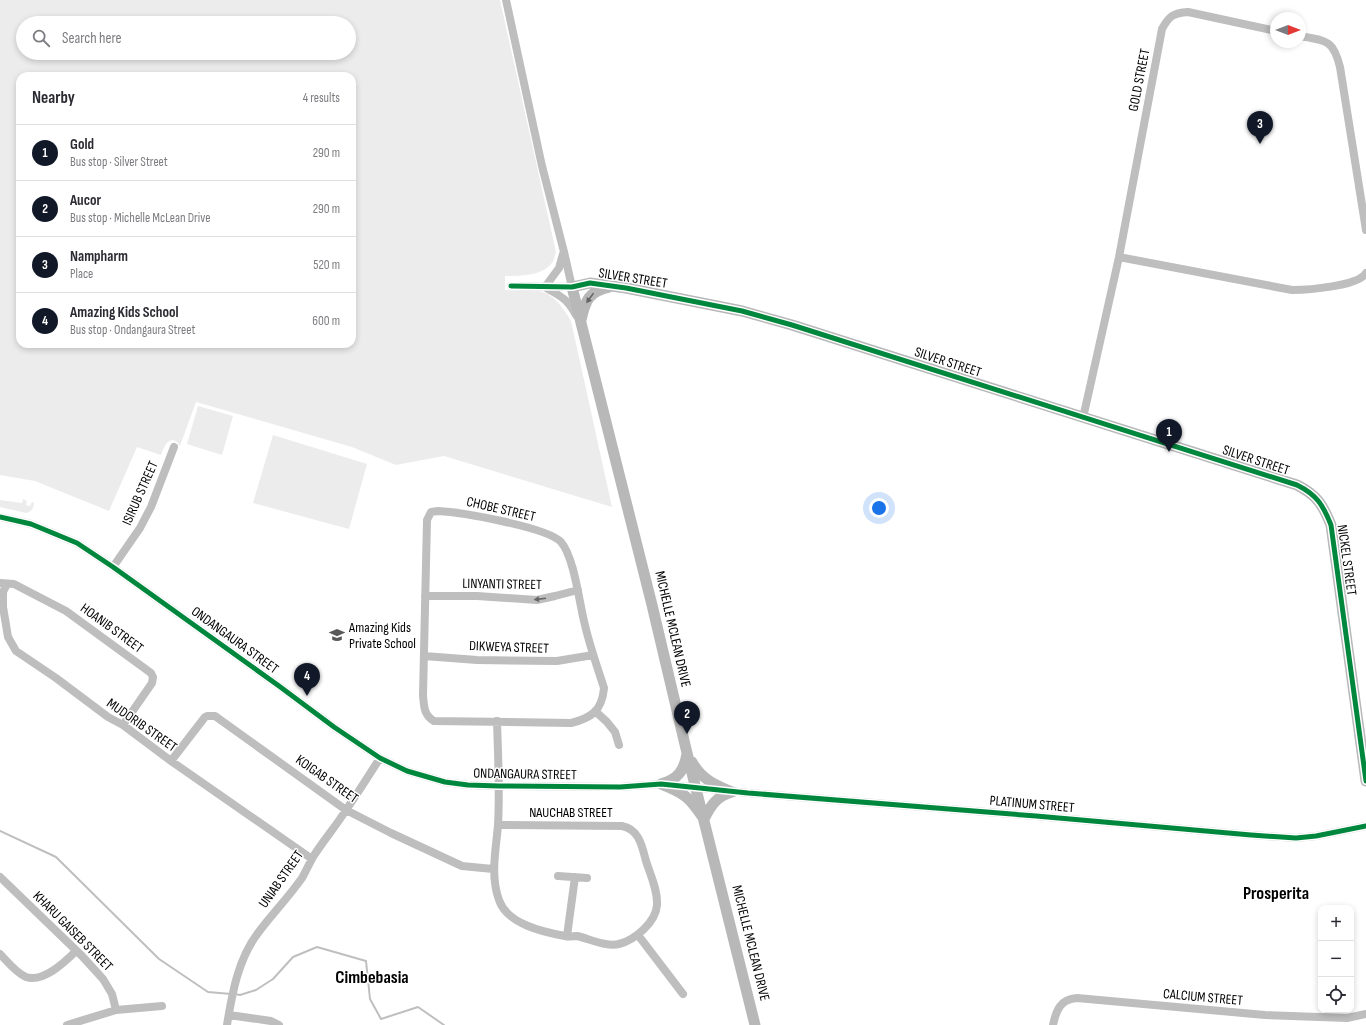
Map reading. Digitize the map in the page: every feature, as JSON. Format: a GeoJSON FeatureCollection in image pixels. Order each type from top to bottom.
{"type":"FeatureCollection","features":[{"type":"Feature","properties":{"kind":"street"},"geometry":{"type":"LineString","coordinates":[[506,0],[542,166],[572,287],[510,286]]}},
{"type":"Feature","properties":{"kind":"street","name":"GOLD STREET"},"geometry":{"type":"LineString","coordinates":[[1084,418],[1119,257],[1162,29],[1168,19],[1178,13],[1188,12],[1270,30]]}},
{"type":"Feature","properties":{"kind":"street"},"geometry":{"type":"LineString","coordinates":[[1306,37],[1324,41],[1331,45],[1336,53],[1341,75],[1366,230]]}},
{"type":"Feature","properties":{"kind":"street"},"geometry":{"type":"LineString","coordinates":[[545,287],[559,268],[564,252]]}},
{"type":"Feature","properties":{"kind":"street"},"geometry":{"type":"LineString","coordinates":[[1119,257],[1292,290],[1326,288],[1354,281],[1364,276],[1366,272]]}},
{"type":"Feature","properties":{"kind":"street","name":"SILVER STREET"},"geometry":{"type":"LineString","coordinates":[[572,287],[590,283],[626,288],[742,311],[792,325],[1290,483],[1310,492]]}},
{"type":"Feature","properties":{"kind":"street"},"geometry":{"type":"LineString","coordinates":[[545,287],[564,298],[570,304],[581,322]]}},
{"type":"Feature","properties":{"kind":"street","name":"MICHELLE MCLEAN DRIVE"},"geometry":{"type":"LineString","coordinates":[[572,287],[755,1025]]}},
{"type":"Feature","properties":{"kind":"street"},"geometry":{"type":"LineString","coordinates":[[581,322],[584,308],[593,294],[598,289],[611,287]]}},
{"type":"Feature","properties":{"kind":"street","name":"ISIRUB STREET"},"geometry":{"type":"LineString","coordinates":[[113,567],[146,518],[174,447]]}},
{"type":"Feature","properties":{"kind":"street","name":"NICKEL STREET"},"geometry":{"type":"LineString","coordinates":[[1310,492],[1323,507],[1331,525],[1366,782]]}},
{"type":"Feature","properties":{"kind":"street","name":"CHOBE STREET"},"geometry":{"type":"LineString","coordinates":[[431,512],[451,512],[501,521],[541,532],[560,541],[566,550],[578,590],[583,620],[604,688],[602,699],[595,711],[590,716],[571,723],[434,722],[428,718],[423,695],[425,596],[427,520],[431,512]]}},
{"type":"Feature","properties":{"kind":"street","name":"ONDANGAURA STREET"},"geometry":{"type":"LineString","coordinates":[[0,517],[31,524],[77,544],[113,567],[334,727],[380,758],[408,771],[445,782],[468,785],[620,787],[661,784],[696,788]]}},
{"type":"Feature","properties":{"kind":"street","name":"HOANIB STREET"},"geometry":{"type":"LineString","coordinates":[[4,583],[14,584],[66,611],[151,673],[153,677],[152,683],[123,725]]}},
{"type":"Feature","properties":{"kind":"street","name":"MUDORIB STREET"},"geometry":{"type":"LineString","coordinates":[[4,583],[3,607],[8,637],[16,651],[312,859]]}},
{"type":"Feature","properties":{"kind":"street","name":"LINYANTI STREET"},"geometry":{"type":"LineString","coordinates":[[425,596],[477,596],[537,600],[578,590]]}},
{"type":"Feature","properties":{"kind":"street","name":"DIKWEYA STREET"},"geometry":{"type":"LineString","coordinates":[[424,656],[477,660],[557,661],[593,655]]}},
{"type":"Feature","properties":{"kind":"street"},"geometry":{"type":"LineString","coordinates":[[595,711],[615,732],[619,745]]}},
{"type":"Feature","properties":{"kind":"street","name":"KOIGAB STREET"},"geometry":{"type":"LineString","coordinates":[[171,761],[205,717],[215,716],[346,810],[462,866],[493,869]]}},
{"type":"Feature","properties":{"kind":"street"},"geometry":{"type":"LineString","coordinates":[[497,722],[499,786]]}},
{"type":"Feature","properties":{"kind":"street"},"geometry":{"type":"LineString","coordinates":[[661,784],[670,781],[681,771],[685,764],[687,753]]}},
{"type":"Feature","properties":{"kind":"street"},"geometry":{"type":"LineString","coordinates":[[687,753],[695,767],[708,782],[732,792]]}},
{"type":"Feature","properties":{"kind":"street","name":"UNIAB STREET"},"geometry":{"type":"LineString","coordinates":[[227,1025],[228,1015],[241,964],[250,945],[292,892],[308,869],[312,859],[380,758]]}},
{"type":"Feature","properties":{"kind":"street"},"geometry":{"type":"LineString","coordinates":[[661,784],[679,791],[686,796],[694,804],[704,819],[716,799],[724,794],[732,792]]}},
{"type":"Feature","properties":{"kind":"street","name":"NAUCHAB STREET"},"geometry":{"type":"LineString","coordinates":[[498,825],[626,826],[634,831],[641,842],[656,896],[657,904],[653,917],[638,935],[618,944],[609,944],[532,928],[511,917],[499,902],[493,869],[498,825],[499,786]]}},
{"type":"Feature","properties":{"kind":"street","name":"PLATINUM STREET"},"geometry":{"type":"LineString","coordinates":[[696,788],[1288,837],[1316,836],[1366,826]]}},
{"type":"Feature","properties":{"kind":"street"},"geometry":{"type":"LineString","coordinates":[[558,876],[587,878]]}},
{"type":"Feature","properties":{"kind":"street","name":"KHARU GAISEB STREET"},"geometry":{"type":"LineString","coordinates":[[0,877],[103,979],[112,994],[116,1010]]}},
{"type":"Feature","properties":{"kind":"street"},"geometry":{"type":"LineString","coordinates":[[567,936],[575,877]]}},
{"type":"Feature","properties":{"kind":"street"},"geometry":{"type":"LineString","coordinates":[[638,935],[683,994]]}},
{"type":"Feature","properties":{"kind":"street"},"geometry":{"type":"LineString","coordinates":[[0,954],[21,974],[31,978],[47,974],[57,969],[76,951]]}},
{"type":"Feature","properties":{"kind":"street","name":"CALCIUM STREET"},"geometry":{"type":"LineString","coordinates":[[1053,1025],[1056,1013],[1062,1004],[1069,999],[1077,998],[1265,1015],[1347,1018],[1366,1014]]}},
{"type":"Feature","properties":{"kind":"street"},"geometry":{"type":"LineString","coordinates":[[67,1025],[116,1010],[162,1006]]}},
{"type":"Feature","properties":{"kind":"street"},"geometry":{"type":"LineString","coordinates":[[228,1015],[271,1021],[279,1025]]}},
{"type":"Feature","properties":{"kind":"shaded area"},"geometry":{"type":"Polygon","coordinates":[[[0,0],[500,0],[556,252],[552,263],[542,271],[516,276],[505,276],[505,290],[537,291],[548,294],[561,306],[571,321],[612,507],[444,456],[396,465],[352,447],[196,402],[180,446],[174,440],[171,440],[164,448],[161,455],[137,447],[109,511],[35,481],[0,475],[0,0]]]}},
{"type":"Feature","properties":{"kind":"shaded area"},"geometry":{"type":"Polygon","coordinates":[[[198,406],[233,416],[222,455],[187,444],[198,406]]]}},
{"type":"Feature","properties":{"kind":"shaded area"},"geometry":{"type":"Polygon","coordinates":[[[273,435],[367,464],[349,529],[253,503],[273,435]]]}},
{"type":"Feature","properties":{"kind":"shaded area"},"geometry":{"type":"Polygon","coordinates":[[[23,499],[27,501],[26,505],[30,506],[32,502],[34,503],[32,510],[29,512],[26,513],[0,507],[0,500],[22,503],[23,499]]]}},
{"type":"Feature","properties":{"kind":"waterway"},"geometry":{"type":"LineString","coordinates":[[0,831],[56,857],[159,959],[208,992],[231,994]]}},
{"type":"Feature","properties":{"kind":"waterway"},"geometry":{"type":"LineString","coordinates":[[235,994],[240,995],[256,990],[273,979],[293,957],[317,947],[366,961],[370,999],[381,1019],[418,1007],[444,1025]]}},
{"type":"Feature","properties":{"kind":"cycle path"},"geometry":{"type":"LineString","coordinates":[[511,286],[572,287],[590,283],[626,288],[742,311],[792,325],[1297,485],[1304,489],[1310,493],[1322,506],[1331,525],[1366,781]]}},
{"type":"Feature","properties":{"kind":"cycle path"},"geometry":{"type":"LineString","coordinates":[[0,517],[31,524],[77,543],[113,567],[334,727],[380,758],[407,771],[445,782],[468,785],[499,786],[620,787],[661,784],[748,793],[1296,838],[1316,836],[1366,826]]}},
{"type":"Feature","properties":{"kind":"place","name":"Nampharm"},"geometry":{"type":"Point","coordinates":[1260,144]}},
{"type":"Feature","properties":{"kind":"place","name":"Gold"},"geometry":{"type":"Point","coordinates":[1169,452]}},
{"type":"Feature","properties":{"kind":"place","name":"Amazing Kids Private School"},"geometry":{"type":"Point","coordinates":[337,635]}},
{"type":"Feature","properties":{"kind":"place","name":"Amazing Kids School"},"geometry":{"type":"Point","coordinates":[307,696]}},
{"type":"Feature","properties":{"kind":"place","name":"Aucor"},"geometry":{"type":"Point","coordinates":[687,734]}},
{"type":"Feature","properties":{"kind":"district","name":"Prosperita"},"geometry":{"type":"Point","coordinates":[1276,893]}},
{"type":"Feature","properties":{"kind":"district","name":"Cimbebasia"},"geometry":{"type":"Point","coordinates":[372,977]}}]}
